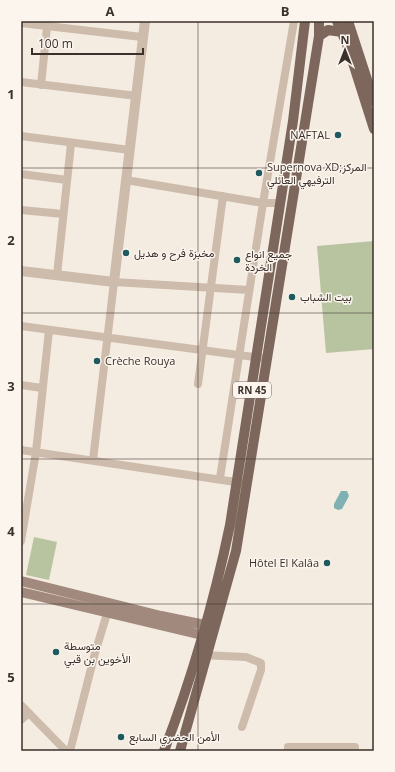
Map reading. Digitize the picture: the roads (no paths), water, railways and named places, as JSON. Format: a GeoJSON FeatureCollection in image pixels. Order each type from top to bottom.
{"type":"FeatureCollection","features":[{"type":"Feature","properties":{"kind":"main road","name":"RN 45"},"geometry":{"type":"LineString","coordinates":[[164,751],[183,701],[218,581],[238,482],[293,121],[305,21]]}},
{"type":"Feature","properties":{"kind":"main road","name":"RN 45"},"geometry":{"type":"LineString","coordinates":[[180,751],[236,550],[248,484],[319,36],[319,21]]}},
{"type":"Feature","properties":{"kind":"main road"},"geometry":{"type":"LineString","coordinates":[[337,21],[374,129]]}},
{"type":"Feature","properties":{"kind":"main road"},"geometry":{"type":"LineString","coordinates":[[348,21],[374,101]]}},
{"type":"Feature","properties":{"kind":"main road"},"geometry":{"type":"LineString","coordinates":[[319,36],[328,30],[342,32]]}},
{"type":"Feature","properties":{"kind":"main road"},"geometry":{"type":"LineString","coordinates":[[21,581],[202,635]]}},
{"type":"Feature","properties":{"kind":"main road"},"geometry":{"type":"LineString","coordinates":[[21,592],[205,625]]}},
{"type":"Feature","properties":{"kind":"street"},"geometry":{"type":"LineString","coordinates":[[93,460],[106,337],[137,96],[142,37],[145,21]]}},
{"type":"Feature","properties":{"kind":"street"},"geometry":{"type":"LineString","coordinates":[[220,478],[263,203],[294,21]]}},
{"type":"Feature","properties":{"kind":"street"},"geometry":{"type":"LineString","coordinates":[[21,23],[142,37]]}},
{"type":"Feature","properties":{"kind":"street"},"geometry":{"type":"LineString","coordinates":[[41,85],[47,27]]}},
{"type":"Feature","properties":{"kind":"street"},"geometry":{"type":"LineString","coordinates":[[21,82],[137,96]]}},
{"type":"Feature","properties":{"kind":"street"},"geometry":{"type":"LineString","coordinates":[[21,136],[71,144],[130,150]]}},
{"type":"Feature","properties":{"kind":"street"},"geometry":{"type":"LineString","coordinates":[[56,275],[71,144]]}},
{"type":"Feature","properties":{"kind":"street"},"geometry":{"type":"LineString","coordinates":[[21,174],[67,180]]}},
{"type":"Feature","properties":{"kind":"street"},"geometry":{"type":"LineString","coordinates":[[126,180],[263,203],[280,203]]}},
{"type":"Feature","properties":{"kind":"street"},"geometry":{"type":"LineString","coordinates":[[198,384],[212,288],[223,196]]}},
{"type":"Feature","properties":{"kind":"street"},"geometry":{"type":"LineString","coordinates":[[21,210],[63,214]]}},
{"type":"Feature","properties":{"kind":"street"},"geometry":{"type":"LineString","coordinates":[[21,271],[114,282],[249,290]]}},
{"type":"Feature","properties":{"kind":"street"},"geometry":{"type":"LineString","coordinates":[[21,326],[267,359]]}},
{"type":"Feature","properties":{"kind":"street"},"geometry":{"type":"LineString","coordinates":[[21,541],[24,509],[36,452],[49,330]]}},
{"type":"Feature","properties":{"kind":"street"},"geometry":{"type":"LineString","coordinates":[[21,385],[42,388]]}},
{"type":"Feature","properties":{"kind":"street"},"geometry":{"type":"LineString","coordinates":[[21,450],[220,478],[248,484]]}},
{"type":"Feature","properties":{"kind":"street"},"geometry":{"type":"LineString","coordinates":[[70,751],[108,608]]}},
{"type":"Feature","properties":{"kind":"street"},"geometry":{"type":"LineString","coordinates":[[197,654],[207,656],[246,657],[261,662],[261,670],[242,727]]}},
{"type":"Feature","properties":{"kind":"street"},"geometry":{"type":"LineString","coordinates":[[21,705],[66,751]]}},
{"type":"Feature","properties":{"kind":"street"},"geometry":{"type":"LineString","coordinates":[[21,720],[29,713]]}},
{"type":"Feature","properties":{"kind":"street"},"geometry":{"type":"LineString","coordinates":[[288,751],[288,747],[315,749],[355,747],[355,751]]}},
{"type":"Feature","properties":{"kind":"water"},"geometry":{"type":"Polygon","coordinates":[[[341,491],[347,491],[349,496],[342,509],[338,510],[334,508],[334,504],[341,491]]]}},
{"type":"Feature","properties":{"kind":"place","name":"NAFTAL"},"geometry":{"type":"Point","coordinates":[338,135]}},
{"type":"Feature","properties":{"kind":"place","name":"Supernova XD;المركز الترفيهي العائلي"},"geometry":{"type":"Point","coordinates":[259,173]}},
{"type":"Feature","properties":{"kind":"place","name":"مخبزة فرح و هديل"},"geometry":{"type":"Point","coordinates":[126,253]}},
{"type":"Feature","properties":{"kind":"place","name":"جميع انواع الخردة"},"geometry":{"type":"Point","coordinates":[237,260]}},
{"type":"Feature","properties":{"kind":"place","name":"بيت الشباب"},"geometry":{"type":"Point","coordinates":[292,297]}},
{"type":"Feature","properties":{"kind":"place","name":"Crèche Rouya"},"geometry":{"type":"Point","coordinates":[97,361]}},
{"type":"Feature","properties":{"kind":"place","name":"Hôtel El Kalâa"},"geometry":{"type":"Point","coordinates":[327,563]}},
{"type":"Feature","properties":{"kind":"place","name":"متوسطة الأخوين بن قبي"},"geometry":{"type":"Point","coordinates":[56,652]}},
{"type":"Feature","properties":{"kind":"place","name":"الأمن الحضري السابع"},"geometry":{"type":"Point","coordinates":[121,737]}}]}
